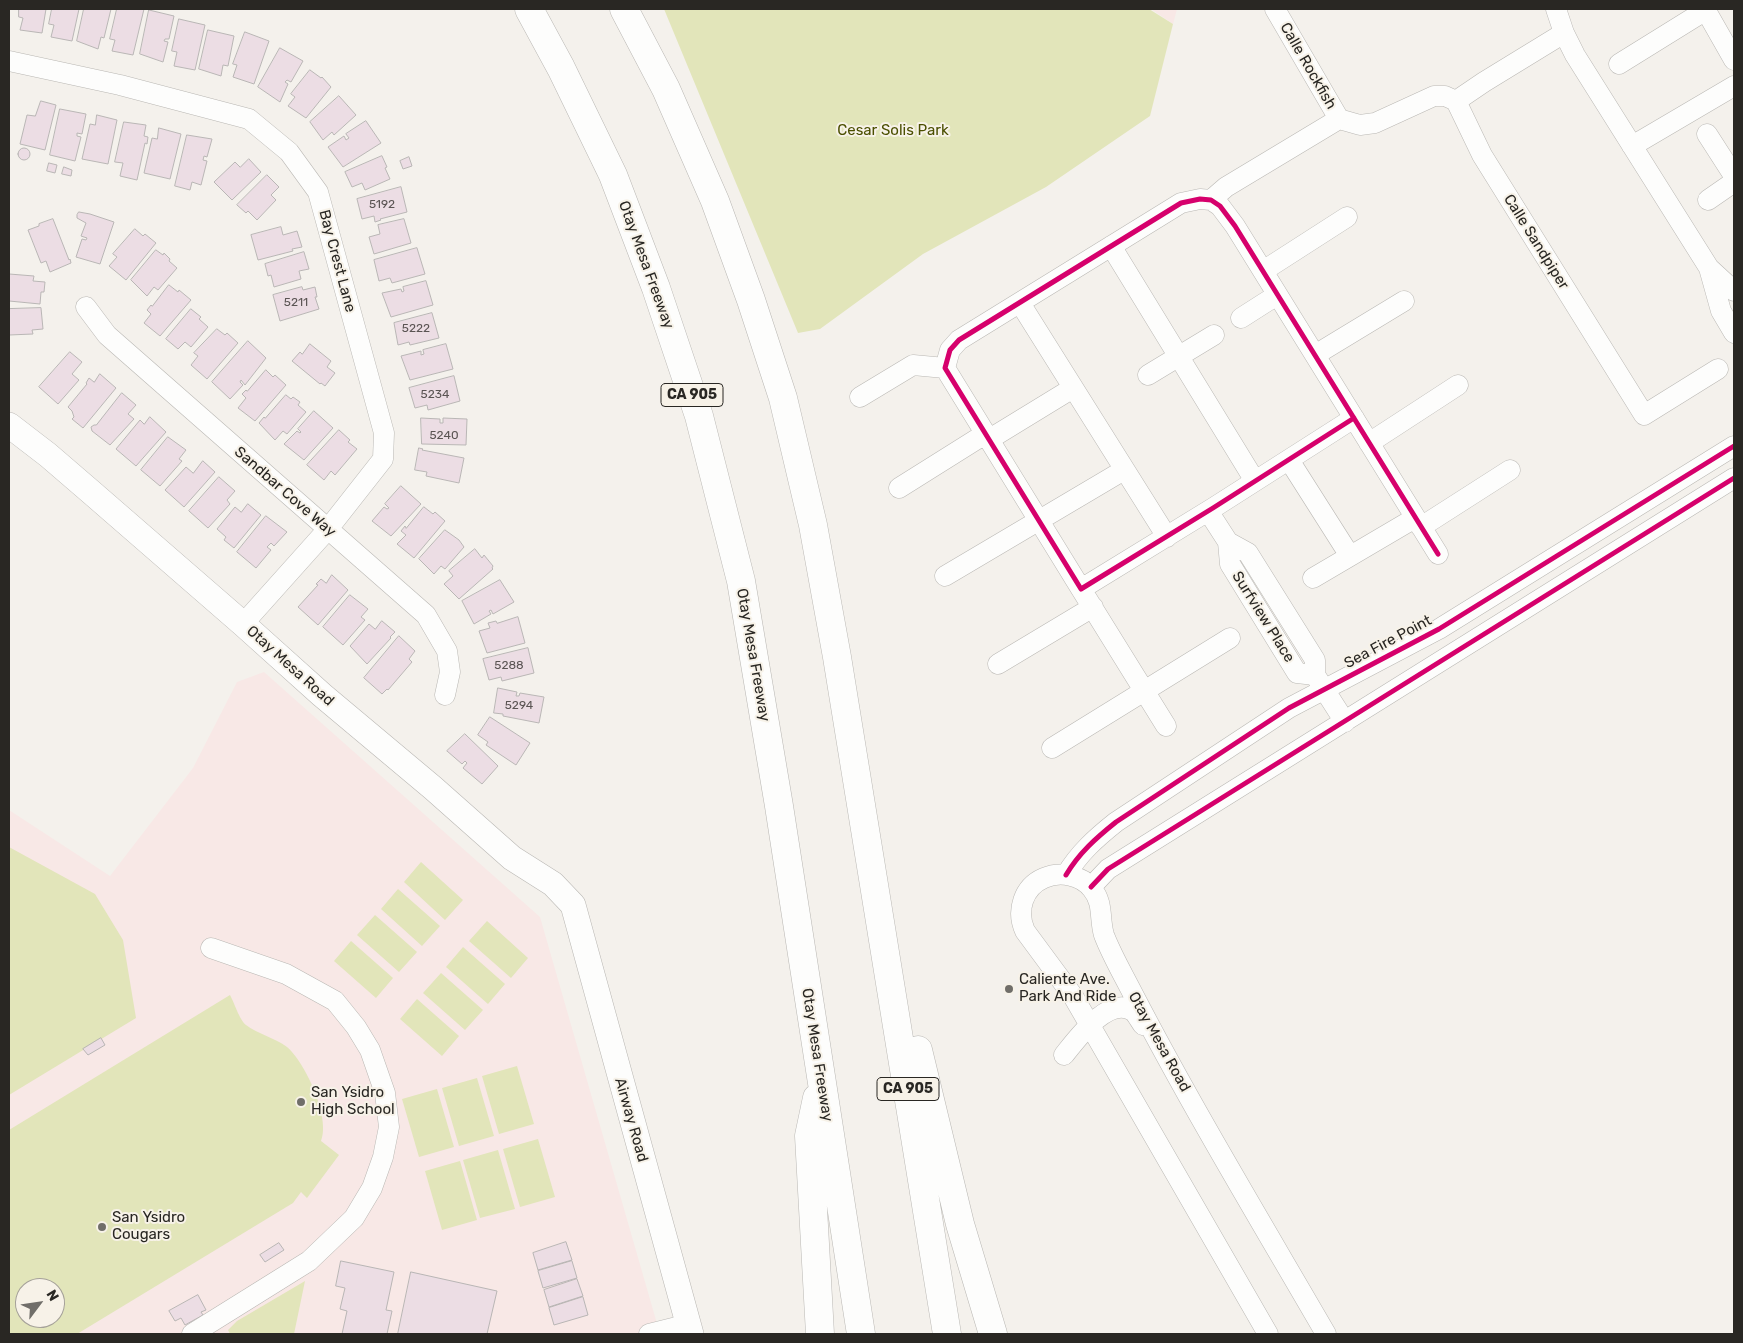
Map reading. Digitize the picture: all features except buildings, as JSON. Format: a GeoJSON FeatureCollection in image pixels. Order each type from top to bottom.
{"type":"FeatureCollection","features":[{"type":"Feature","properties":{"kind":"highway","name":"Otay Mesa Freeway"},"geometry":{"type":"LineString","coordinates":[[529,9],[561,68],[612,175],[656,288],[699,416],[741,581],[779,806],[861,1334]]}},
{"type":"Feature","properties":{"kind":"highway","name":"CA 905"},"geometry":{"type":"LineString","coordinates":[[624,9],[666,89],[715,201],[751,300],[783,398],[816,544],[837,656],[947,1334]]}},
{"type":"Feature","properties":{"kind":"highway"},"geometry":{"type":"LineString","coordinates":[[868,844],[960,1224],[993,1334]]}},
{"type":"Feature","properties":{"kind":"highway"},"geometry":{"type":"LineString","coordinates":[[820,1079],[809,1136],[820,1334]]}},
{"type":"Feature","properties":{"kind":"main road","name":"Otay Mesa Road"},"geometry":{"type":"LineString","coordinates":[[9,425],[55,461],[322,695],[433,788],[512,858],[553,884],[573,905]]}},
{"type":"Feature","properties":{"kind":"main road","name":"Airway Road"},"geometry":{"type":"LineString","coordinates":[[573,905],[690,1329]]}},
{"type":"Feature","properties":{"kind":"street","name":"Calle Rockfish"},"geometry":{"type":"LineString","coordinates":[[1275,9],[1339,119],[1360,125],[1375,123],[1434,96],[1445,96],[1456,102]]}},
{"type":"Feature","properties":{"kind":"street"},"geometry":{"type":"LineString","coordinates":[[1556,9],[1564,32],[1576,55],[1632,146],[1709,268],[1734,292]]}},
{"type":"Feature","properties":{"kind":"street"},"geometry":{"type":"LineString","coordinates":[[1619,64],[1706,9],[1734,60]]}},
{"type":"Feature","properties":{"kind":"street"},"geometry":{"type":"LineString","coordinates":[[1456,102],[1484,82],[1564,32]]}},
{"type":"Feature","properties":{"kind":"street","name":"Bay Crest Lane"},"geometry":{"type":"LineString","coordinates":[[9,61],[120,85],[249,119],[289,152],[318,192],[384,433],[383,459],[328,530],[243,624]]}},
{"type":"Feature","properties":{"kind":"street"},"geometry":{"type":"LineString","coordinates":[[1632,146],[1734,86]]}},
{"type":"Feature","properties":{"kind":"street","name":"Calle Sandpiper"},"geometry":{"type":"LineString","coordinates":[[1456,102],[1482,155],[1644,415],[1718,369]]}},
{"type":"Feature","properties":{"kind":"street"},"geometry":{"type":"LineString","coordinates":[[1211,200],[1226,187],[1339,119]]}},
{"type":"Feature","properties":{"kind":"street"},"geometry":{"type":"LineString","coordinates":[[1707,134],[1734,176]]}},
{"type":"Feature","properties":{"kind":"street"},"geometry":{"type":"LineString","coordinates":[[1708,200],[1734,182]]}},
{"type":"Feature","properties":{"kind":"street"},"geometry":{"type":"LineString","coordinates":[[1166,726],[945,368],[950,350],[960,340],[1182,203],[1200,199],[1211,200],[1220,206],[1235,226],[1438,554]]}},
{"type":"Feature","properties":{"kind":"street"},"geometry":{"type":"LineString","coordinates":[[1263,271],[1348,217]]}},
{"type":"Feature","properties":{"kind":"street"},"geometry":{"type":"LineString","coordinates":[[1111,246],[1255,481]]}},
{"type":"Feature","properties":{"kind":"street"},"geometry":{"type":"LineString","coordinates":[[1709,268],[1721,311],[1734,333]]}},
{"type":"Feature","properties":{"kind":"street"},"geometry":{"type":"LineString","coordinates":[[1241,318],[1277,295]]}},
{"type":"Feature","properties":{"kind":"street"},"geometry":{"type":"LineString","coordinates":[[1315,355],[1404,301]]}},
{"type":"Feature","properties":{"kind":"street"},"geometry":{"type":"LineString","coordinates":[[1020,303],[1167,536]]}},
{"type":"Feature","properties":{"kind":"street","name":"Sandbar Cove Way"},"geometry":{"type":"LineString","coordinates":[[86,307],[107,335],[426,615],[447,652],[450,672],[446,695]]}},
{"type":"Feature","properties":{"kind":"street"},"geometry":{"type":"LineString","coordinates":[[1148,375],[1214,335]]}},
{"type":"Feature","properties":{"kind":"street"},"geometry":{"type":"LineString","coordinates":[[860,397],[913,365],[945,368]]}},
{"type":"Feature","properties":{"kind":"street"},"geometry":{"type":"LineString","coordinates":[[1369,443],[1458,385]]}},
{"type":"Feature","properties":{"kind":"street"},"geometry":{"type":"LineString","coordinates":[[899,488],[1073,388]]}},
{"type":"Feature","properties":{"kind":"street"},"geometry":{"type":"LineString","coordinates":[[1081,589],[1354,418]]}},
{"type":"Feature","properties":{"kind":"street","name":"Sea Fire Point"},"geometry":{"type":"LineString","coordinates":[[1066,875],[1072,864],[1091,842],[1116,822],[1289,708],[1320,682],[1440,629],[1734,446]]}},
{"type":"Feature","properties":{"kind":"street"},"geometry":{"type":"LineString","coordinates":[[1289,460],[1350,556]]}},
{"type":"Feature","properties":{"kind":"street"},"geometry":{"type":"LineString","coordinates":[[946,576],[1124,470]]}},
{"type":"Feature","properties":{"kind":"street"},"geometry":{"type":"LineString","coordinates":[[1313,578],[1350,556],[1418,522],[1510,470]]}},
{"type":"Feature","properties":{"kind":"street"},"geometry":{"type":"LineString","coordinates":[[1268,1334],[1090,1025],[1053,968],[1034,946],[1021,923],[1021,905],[1025,894],[1034,883],[1046,877],[1066,875],[1076,877],[1091,887],[1108,869],[1734,478]]}},
{"type":"Feature","properties":{"kind":"street","name":"Surfview Place"},"geometry":{"type":"LineString","coordinates":[[1208,511],[1228,542],[1248,553],[1315,660],[1320,682],[1345,722]]}},
{"type":"Feature","properties":{"kind":"street"},"geometry":{"type":"LineString","coordinates":[[998,664],[1093,607]]}},
{"type":"Feature","properties":{"kind":"street"},"geometry":{"type":"LineString","coordinates":[[1052,748],[1230,638]]}},
{"type":"Feature","properties":{"kind":"street","name":"Otay Mesa Road"},"geometry":{"type":"LineString","coordinates":[[1091,887],[1099,900],[1102,928],[1109,947],[1164,1053],[1326,1334]]}},
{"type":"Feature","properties":{"kind":"street"},"geometry":{"type":"LineString","coordinates":[[201,1332],[309,1261],[354,1218],[372,1188],[383,1157],[389,1127],[385,1093],[370,1050],[356,1027],[335,1002],[286,974],[211,948]]}},
{"type":"Feature","properties":{"kind":"street"},"geometry":{"type":"LineString","coordinates":[[1107,1055],[1082,1050],[1064,1055],[1090,1025],[1102,1015],[1113,1010],[1125,1009],[1133,1012],[1164,1053]]}},
{"type":"Feature","properties":{"kind":"street"},"geometry":{"type":"LineString","coordinates":[[649,1334],[690,1329]]}},
{"type":"Feature","properties":{"kind":"shaded area"},"geometry":{"type":"Polygon","coordinates":[[[1151,9],[1177,9],[1173,24],[1151,9]]]}},
{"type":"Feature","properties":{"kind":"shaded area","name":"San Ysidro High School"},"geometry":{"type":"Polygon","coordinates":[[[264,672],[540,917],[660,1334],[9,1334],[9,810],[110,876],[193,768],[237,682],[264,672]]]}},
{"type":"Feature","properties":{"kind":"green space","name":"Cesar Solis Park"},"geometry":{"type":"Polygon","coordinates":[[[664,9],[1149,9],[1173,24],[1150,116],[1046,187],[923,254],[820,329],[798,333],[664,9]]]}},
{"type":"Feature","properties":{"kind":"green space"},"geometry":{"type":"Polygon","coordinates":[[[9,847],[95,894],[123,940],[136,1018],[9,1095],[9,847]]]}},
{"type":"Feature","properties":{"kind":"green space"},"geometry":{"type":"Polygon","coordinates":[[[421,862],[463,900],[445,920],[404,882],[421,862]]]}},
{"type":"Feature","properties":{"kind":"green space"},"geometry":{"type":"Polygon","coordinates":[[[398,889],[440,926],[422,946],[381,909],[398,889]]]}},
{"type":"Feature","properties":{"kind":"green space"},"geometry":{"type":"Polygon","coordinates":[[[375,915],[417,952],[399,972],[357,935],[375,915]]]}},
{"type":"Feature","properties":{"kind":"green space"},"geometry":{"type":"Polygon","coordinates":[[[487,921],[528,958],[511,978],[469,941],[487,921]]]}},
{"type":"Feature","properties":{"kind":"green space"},"geometry":{"type":"Polygon","coordinates":[[[351,941],[393,978],[376,998],[334,961],[351,941]]]}},
{"type":"Feature","properties":{"kind":"green space"},"geometry":{"type":"Polygon","coordinates":[[[463,947],[505,984],[488,1004],[446,967],[463,947]]]}},
{"type":"Feature","properties":{"kind":"green space"},"geometry":{"type":"Polygon","coordinates":[[[441,973],[483,1010],[465,1030],[423,993],[441,973]]]}},
{"type":"Feature","properties":{"kind":"green space"},"geometry":{"type":"Polygon","coordinates":[[[230,995],[244,1023],[287,1047],[294,1054],[308,1077],[319,1105],[323,1131],[321,1141],[339,1155],[307,1198],[301,1192],[293,1203],[77,1334],[9,1334],[9,1130],[230,995]]]}},
{"type":"Feature","properties":{"kind":"green space"},"geometry":{"type":"Polygon","coordinates":[[[417,999],[459,1036],[442,1056],[400,1019],[417,999]]]}},
{"type":"Feature","properties":{"kind":"green space"},"geometry":{"type":"Polygon","coordinates":[[[517,1066],[534,1124],[499,1134],[482,1076],[517,1066]]]}},
{"type":"Feature","properties":{"kind":"green space"},"geometry":{"type":"Polygon","coordinates":[[[477,1078],[494,1136],[459,1146],[442,1088],[477,1078]]]}},
{"type":"Feature","properties":{"kind":"green space"},"geometry":{"type":"Polygon","coordinates":[[[437,1089],[454,1147],[419,1157],[402,1099],[437,1089]]]}},
{"type":"Feature","properties":{"kind":"green space"},"geometry":{"type":"Polygon","coordinates":[[[538,1139],[555,1197],[520,1207],[503,1149],[538,1139]]]}},
{"type":"Feature","properties":{"kind":"green space"},"geometry":{"type":"Polygon","coordinates":[[[498,1150],[515,1209],[480,1218],[463,1160],[498,1150]]]}},
{"type":"Feature","properties":{"kind":"green space"},"geometry":{"type":"Polygon","coordinates":[[[460,1161],[477,1220],[442,1230],[425,1171],[460,1161]]]}},
{"type":"Feature","properties":{"kind":"green space"},"geometry":{"type":"Polygon","coordinates":[[[305,1281],[294,1334],[230,1334],[228,1330],[237,1321],[305,1281]]]}},
{"type":"Feature","properties":{"kind":"cycle path"},"geometry":{"type":"LineString","coordinates":[[1354,418],[1213,508],[1081,589],[945,368],[950,350],[959,340],[1181,203],[1200,199],[1211,200],[1220,206],[1235,226],[1438,554]]}},
{"type":"Feature","properties":{"kind":"cycle path"},"geometry":{"type":"LineString","coordinates":[[1066,875],[1088,846],[1116,822],[1289,708],[1439,629],[1734,446]]}},
{"type":"Feature","properties":{"kind":"cycle path"},"geometry":{"type":"LineString","coordinates":[[1091,887],[1108,869],[1734,478]]}},
{"type":"Feature","properties":{"kind":"place","name":"Caliente Ave. Park And Ride"},"geometry":{"type":"Point","coordinates":[1009,989]}},
{"type":"Feature","properties":{"kind":"place","name":"San Ysidro High School"},"geometry":{"type":"Point","coordinates":[301,1102]}},
{"type":"Feature","properties":{"kind":"place","name":"San Ysidro Cougars"},"geometry":{"type":"Point","coordinates":[102,1227]}}]}
